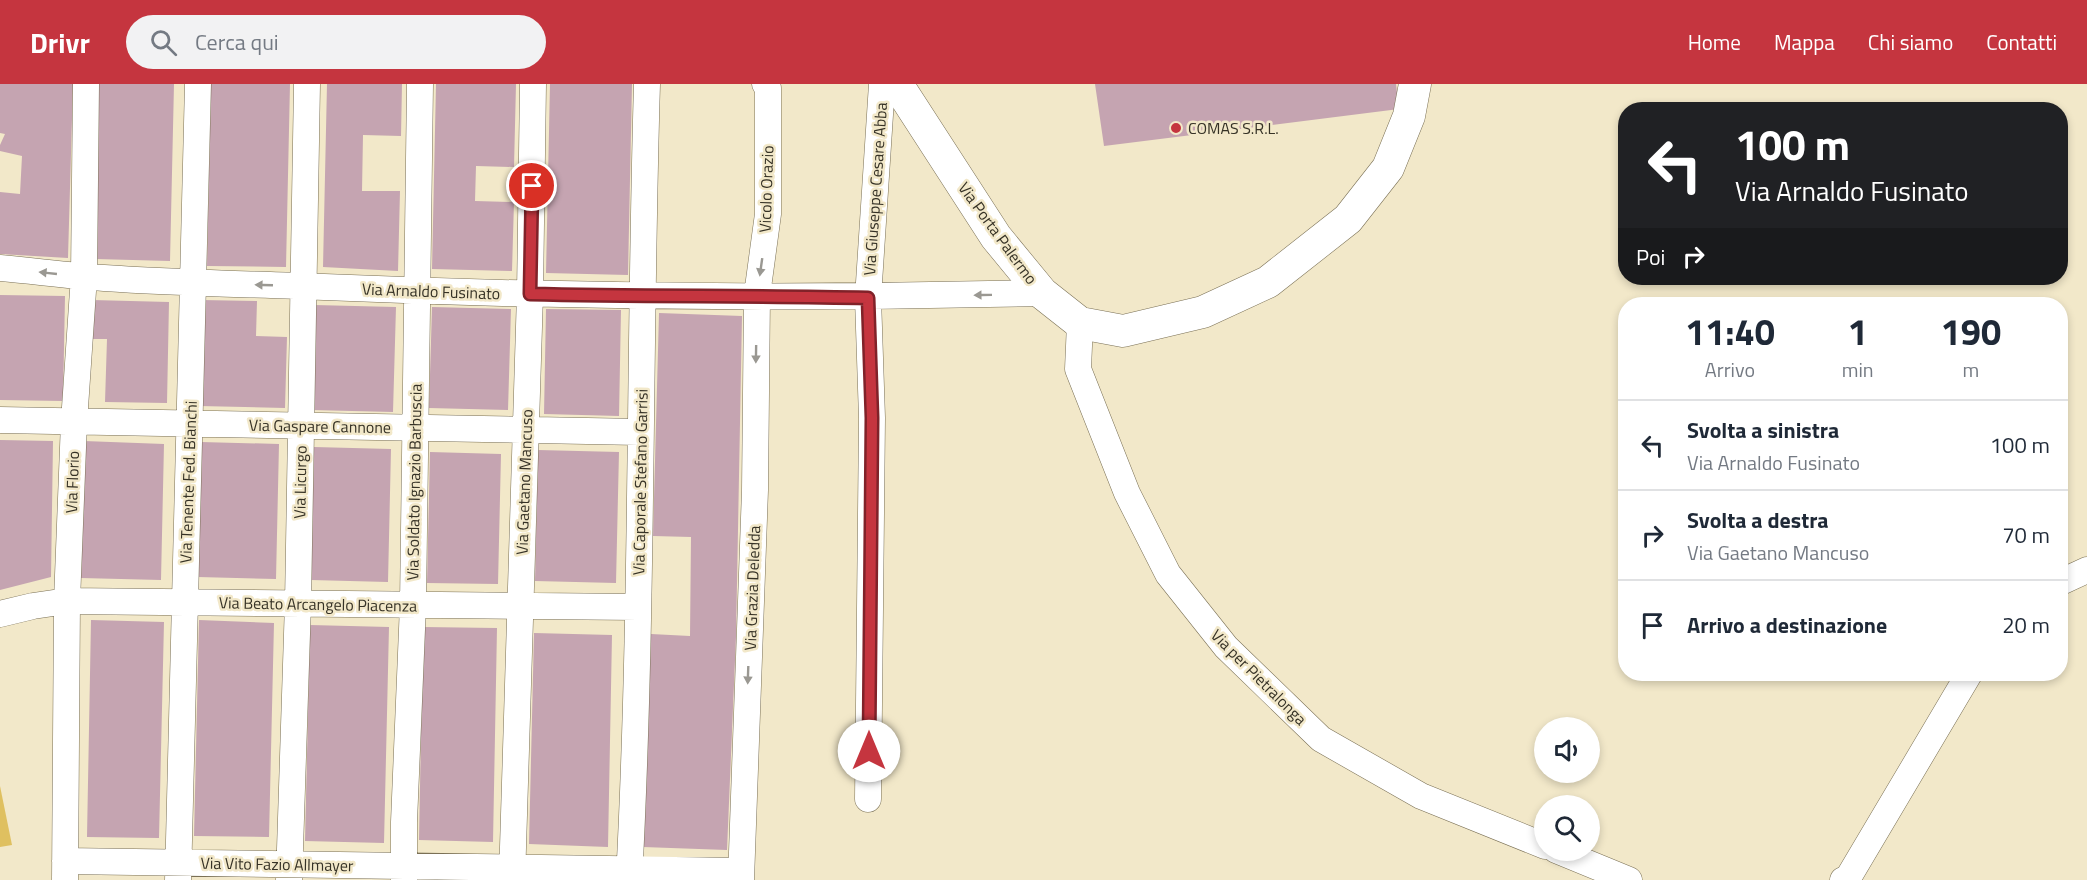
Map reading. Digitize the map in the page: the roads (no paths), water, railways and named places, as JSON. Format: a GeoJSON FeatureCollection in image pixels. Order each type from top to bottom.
{"type":"FeatureCollection","features":[{"type":"Feature","properties":{"kind":"street","name":"Via Florio"},"geometry":{"type":"LineString","coordinates":[[65,870],[67,601],[74,422],[84,276],[86,84]]}},
{"type":"Feature","properties":{"kind":"street","name":"Via Tenente Fed. Bianchi"},"geometry":{"type":"LineString","coordinates":[[178,871],[198,84]]}},
{"type":"Feature","properties":{"kind":"street","name":"Via Licurgo"},"geometry":{"type":"LineString","coordinates":[[289,872],[298,603],[307,84]]}},
{"type":"Feature","properties":{"kind":"street","name":"Via Soldato Ignazio Barbuscia"},"geometry":{"type":"LineString","coordinates":[[404,873],[412,605],[420,84]]}},
{"type":"Feature","properties":{"kind":"street","name":"Via Gaetano Mancuso"},"geometry":{"type":"LineString","coordinates":[[512,874],[530,294],[533,84]]}},
{"type":"Feature","properties":{"kind":"street","name":"Via Caporale Stefano Garrisi"},"geometry":{"type":"LineString","coordinates":[[630,875],[638,607],[642,297],[648,84]]}},
{"type":"Feature","properties":{"kind":"street","name":"Vicolo Orazio"},"geometry":{"type":"LineString","coordinates":[[757,295],[768,214],[768,88],[765,84]]}},
{"type":"Feature","properties":{"kind":"street","name":"Via Giuseppe Cesare Abba"},"geometry":{"type":"LineString","coordinates":[[868,799],[872,418],[868,298],[882,84]]}},
{"type":"Feature","properties":{"kind":"street","name":"Via Porta Palermo"},"geometry":{"type":"LineString","coordinates":[[897,84],[996,237],[1042,293],[1080,323],[1124,331],[1203,312],[1268,282],[1348,219],[1388,168],[1409,116],[1415,84]]}},
{"type":"Feature","properties":{"kind":"street","name":"Via Arnaldo Fusinato"},"geometry":{"type":"LineString","coordinates":[[0,268],[84,276],[194,282],[642,297],[757,295],[868,298],[1042,293]]}},
{"type":"Feature","properties":{"kind":"street","name":"Via Grazia Deledda"},"geometry":{"type":"LineString","coordinates":[[741,876],[755,490],[757,295]]}},
{"type":"Feature","properties":{"kind":"street","name":"Via per Pietralonga"},"geometry":{"type":"LineString","coordinates":[[1080,323],[1078,369],[1126,493],[1168,574],[1226,647],[1321,739],[1421,796],[1534,842]]}},
{"type":"Feature","properties":{"kind":"street","name":"Via Gaspare Cannone"},"geometry":{"type":"LineString","coordinates":[[0,420],[640,432]]}},
{"type":"Feature","properties":{"kind":"street"},"geometry":{"type":"LineString","coordinates":[[2068,579],[2087,570]]}},
{"type":"Feature","properties":{"kind":"street","name":"Via Beato Arcangelo Piacenza"},"geometry":{"type":"LineString","coordinates":[[0,614],[67,601],[638,607]]}},
{"type":"Feature","properties":{"kind":"street"},"geometry":{"type":"LineString","coordinates":[[1844,880],[1848,878],[1965,681]]}},
{"type":"Feature","properties":{"kind":"street"},"geometry":{"type":"LineString","coordinates":[[1583,861],[1629,880]]}},
{"type":"Feature","properties":{"kind":"street","name":"Via Vito Fazio Allmayer"},"geometry":{"type":"LineString","coordinates":[[65,870],[741,876]]}},
{"type":"Feature","properties":{"kind":"place","name":"COMAS S.R.L."},"geometry":{"type":"Point","coordinates":[1176,128]}}]}
